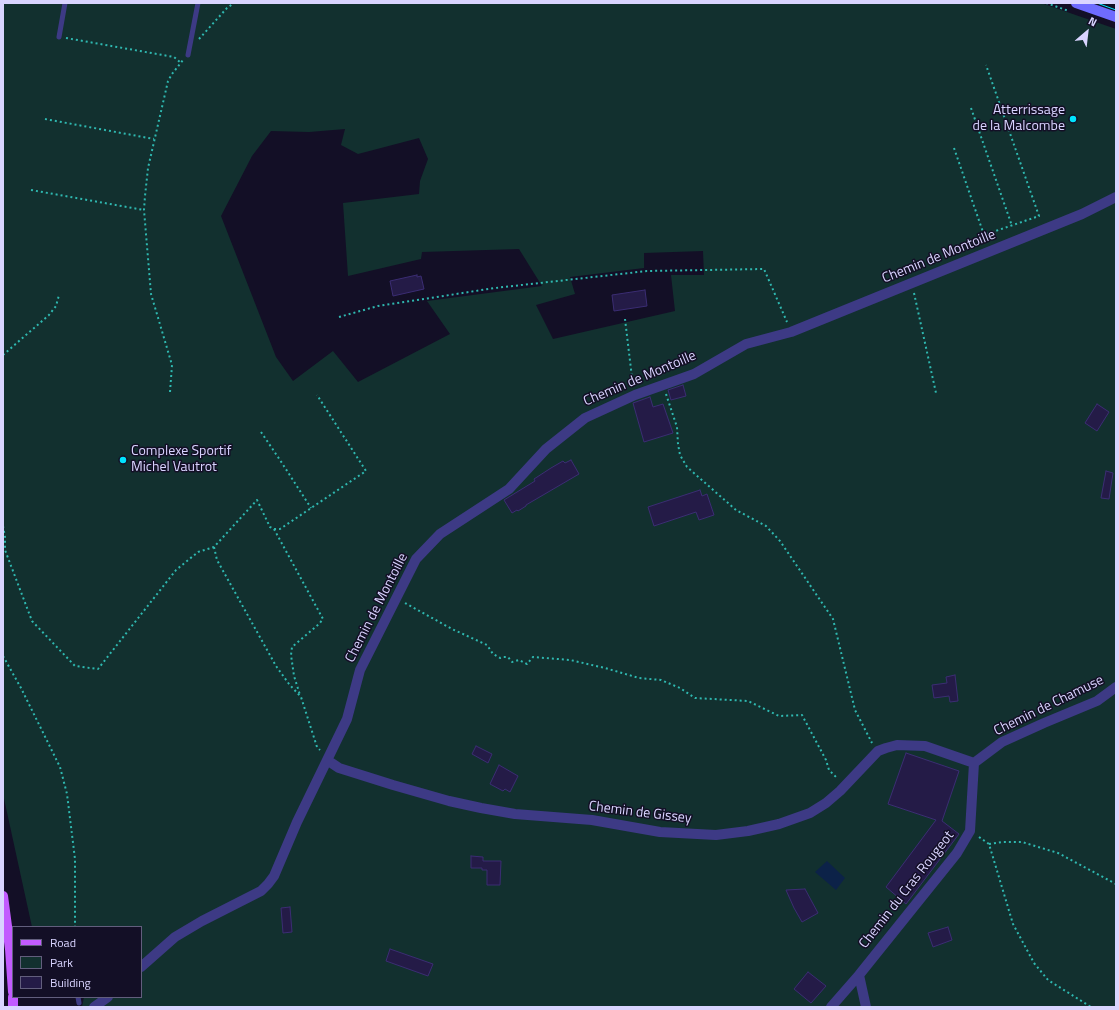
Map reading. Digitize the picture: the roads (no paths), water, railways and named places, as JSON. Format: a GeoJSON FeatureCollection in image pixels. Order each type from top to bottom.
{"type":"FeatureCollection","features":[{"type":"Feature","properties":{"kind":"main road"},"geometry":{"type":"LineString","coordinates":[[1076,3],[1116,17]]}},
{"type":"Feature","properties":{"kind":"main road"},"geometry":{"type":"LineString","coordinates":[[3,896],[10,948],[12,977]]}},
{"type":"Feature","properties":{"kind":"street","name":"Chemin de Montoille"},"geometry":{"type":"LineString","coordinates":[[142,966],[184,931],[261,891],[268,884],[274,876],[297,822],[347,719],[360,670],[416,559],[440,534],[509,489],[546,449],[585,418],[634,395],[694,374],[746,344],[791,332],[1082,214],[1116,197]]}},
{"type":"Feature","properties":{"kind":"street","name":"Chemin de Chamuse"},"geometry":{"type":"LineString","coordinates":[[974,763],[1002,742],[1097,701],[1116,687]]}},
{"type":"Feature","properties":{"kind":"street","name":"Chemin de Gissey"},"geometry":{"type":"LineString","coordinates":[[327,760],[339,768],[386,783],[449,801],[481,808],[515,814],[592,820],[660,832],[716,835],[748,831],[779,824],[810,813],[826,803],[852,780],[878,751],[897,745],[925,746],[974,763]]}},
{"type":"Feature","properties":{"kind":"street","name":"Chemin du Cras Rougeot"},"geometry":{"type":"LineString","coordinates":[[831,1007],[957,853],[970,831],[974,763]]}},
{"type":"Feature","properties":{"kind":"street"},"geometry":{"type":"LineString","coordinates":[[858,975],[866,1007]]}},
{"type":"Feature","properties":{"kind":"street"},"geometry":{"type":"LineString","coordinates":[[94,1007],[107,998]]}},
{"type":"Feature","properties":{"kind":"lane"},"geometry":{"type":"LineString","coordinates":[[59,37],[65,3]]}},
{"type":"Feature","properties":{"kind":"lane"},"geometry":{"type":"LineString","coordinates":[[188,55],[198,3]]}},
{"type":"Feature","properties":{"kind":"lane"},"geometry":{"type":"LineString","coordinates":[[78,998],[79,1004]]}},
{"type":"Feature","properties":{"kind":"water"},"geometry":{"type":"Polygon","coordinates":[[[827,861],[845,878],[836,890],[815,872],[827,861]]]}},
{"type":"Feature","properties":{"kind":"tram line"},"geometry":{"type":"LineString","coordinates":[[1097,3],[1116,10]]}},
{"type":"Feature","properties":{"kind":"place","name":"Atterrissage de la Malcombe"},"geometry":{"type":"Point","coordinates":[1073,119]}},
{"type":"Feature","properties":{"kind":"place","name":"Complexe Sportif Michel Vautrot"},"geometry":{"type":"Point","coordinates":[123,460]}}]}
